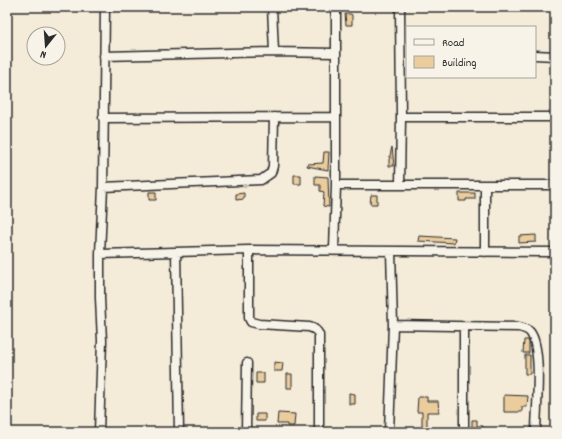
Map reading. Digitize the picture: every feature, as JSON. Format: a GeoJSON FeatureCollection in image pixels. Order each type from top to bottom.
{"type":"FeatureCollection","features":[{"type":"Feature","properties":{"kind":"street"},"geometry":{"type":"LineString","coordinates":[[99,432],[102,341],[100,254],[103,187],[105,7]]}},
{"type":"Feature","properties":{"kind":"street"},"geometry":{"type":"LineString","coordinates":[[272,7],[274,52]]}},
{"type":"Feature","properties":{"kind":"street"},"geometry":{"type":"LineString","coordinates":[[334,250],[336,185],[336,7]]}},
{"type":"Feature","properties":{"kind":"street"},"geometry":{"type":"LineString","coordinates":[[400,7],[403,53],[400,185]]}},
{"type":"Feature","properties":{"kind":"street"},"geometry":{"type":"LineString","coordinates":[[104,56],[335,52]]}},
{"type":"Feature","properties":{"kind":"street"},"geometry":{"type":"LineString","coordinates":[[536,55],[555,56]]}},
{"type":"Feature","properties":{"kind":"street"},"geometry":{"type":"LineString","coordinates":[[401,116],[555,117]]}},
{"type":"Feature","properties":{"kind":"street"},"geometry":{"type":"LineString","coordinates":[[103,187],[261,180],[271,173],[273,166],[274,117]]}},
{"type":"Feature","properties":{"kind":"street"},"geometry":{"type":"LineString","coordinates":[[103,118],[336,117]]}},
{"type":"Feature","properties":{"kind":"street"},"geometry":{"type":"LineString","coordinates":[[336,185],[555,185]]}},
{"type":"Feature","properties":{"kind":"street"},"geometry":{"type":"LineString","coordinates":[[485,185],[485,252]]}},
{"type":"Feature","properties":{"kind":"street"},"geometry":{"type":"LineString","coordinates":[[100,254],[249,250],[555,252]]}},
{"type":"Feature","properties":{"kind":"street"},"geometry":{"type":"LineString","coordinates":[[249,250],[249,318],[251,322],[259,324],[309,327],[318,332],[319,432]]}},
{"type":"Feature","properties":{"kind":"street"},"geometry":{"type":"LineString","coordinates":[[390,432],[393,325],[391,251]]}},
{"type":"Feature","properties":{"kind":"street"},"geometry":{"type":"LineString","coordinates":[[176,252],[179,432]]}},
{"type":"Feature","properties":{"kind":"street"},"geometry":{"type":"LineString","coordinates":[[393,325],[519,327],[530,332],[536,349],[537,361],[536,432]]}},
{"type":"Feature","properties":{"kind":"street"},"geometry":{"type":"LineString","coordinates":[[464,327],[464,432]]}},
{"type":"Feature","properties":{"kind":"street"},"geometry":{"type":"LineString","coordinates":[[246,432],[247,363]]}},
{"type":"Feature","properties":{"kind":"building"},"geometry":{"type":"Polygon","coordinates":[[[345,14],[352,15],[352,25],[346,25],[345,14]]]}},
{"type":"Feature","properties":{"kind":"building"},"geometry":{"type":"Polygon","coordinates":[[[392,147],[394,166],[389,166],[389,160],[392,147]]]}},
{"type":"Feature","properties":{"kind":"building"},"geometry":{"type":"Polygon","coordinates":[[[324,152],[329,152],[328,170],[307,166],[308,164],[323,163],[324,152]]]}},
{"type":"Feature","properties":{"kind":"building"},"geometry":{"type":"Polygon","coordinates":[[[294,175],[301,175],[301,184],[294,184],[294,175]]]}},
{"type":"Feature","properties":{"kind":"building"},"geometry":{"type":"Polygon","coordinates":[[[315,176],[328,177],[329,207],[323,206],[324,192],[320,191],[320,185],[315,185],[315,176]]]}},
{"type":"Feature","properties":{"kind":"building"},"geometry":{"type":"Polygon","coordinates":[[[149,192],[156,192],[156,200],[149,200],[149,192]]]}},
{"type":"Feature","properties":{"kind":"building"},"geometry":{"type":"Polygon","coordinates":[[[244,193],[244,199],[236,200],[236,194],[244,193]]]}},
{"type":"Feature","properties":{"kind":"building"},"geometry":{"type":"Polygon","coordinates":[[[459,193],[475,193],[475,199],[459,201],[459,193]]]}},
{"type":"Feature","properties":{"kind":"building"},"geometry":{"type":"Polygon","coordinates":[[[371,195],[377,195],[377,204],[370,204],[371,195]]]}},
{"type":"Feature","properties":{"kind":"building"},"geometry":{"type":"Polygon","coordinates":[[[536,235],[536,242],[519,243],[519,236],[536,235]]]}},
{"type":"Feature","properties":{"kind":"building"},"geometry":{"type":"Polygon","coordinates":[[[419,236],[455,238],[454,243],[418,241],[419,236]]]}},
{"type":"Feature","properties":{"kind":"building"},"geometry":{"type":"Polygon","coordinates":[[[524,340],[528,340],[529,342],[529,353],[523,353],[524,340]]]}},
{"type":"Feature","properties":{"kind":"building"},"geometry":{"type":"Polygon","coordinates":[[[525,355],[530,355],[530,374],[525,374],[525,355]]]}},
{"type":"Feature","properties":{"kind":"building"},"geometry":{"type":"Polygon","coordinates":[[[274,362],[283,363],[282,371],[274,371],[274,362]]]}},
{"type":"Feature","properties":{"kind":"building"},"geometry":{"type":"Polygon","coordinates":[[[256,373],[264,373],[264,383],[256,383],[256,373]]]}},
{"type":"Feature","properties":{"kind":"building"},"geometry":{"type":"Polygon","coordinates":[[[287,374],[292,374],[292,388],[287,388],[287,374]]]}},
{"type":"Feature","properties":{"kind":"building"},"geometry":{"type":"Polygon","coordinates":[[[349,393],[355,394],[355,404],[349,404],[349,393]]]}},
{"type":"Feature","properties":{"kind":"building"},"geometry":{"type":"Polygon","coordinates":[[[504,395],[528,396],[527,407],[522,407],[522,412],[504,412],[504,395]]]}},
{"type":"Feature","properties":{"kind":"building"},"geometry":{"type":"Polygon","coordinates":[[[418,397],[427,397],[427,401],[438,401],[439,412],[427,412],[427,432],[422,432],[422,412],[417,412],[418,397]]]}},
{"type":"Feature","properties":{"kind":"building"},"geometry":{"type":"Polygon","coordinates":[[[278,413],[295,414],[294,426],[277,424],[278,413]]]}},
{"type":"Feature","properties":{"kind":"building"},"geometry":{"type":"Polygon","coordinates":[[[256,414],[265,414],[265,421],[256,421],[256,414]]]}},
{"type":"Feature","properties":{"kind":"building"},"geometry":{"type":"Polygon","coordinates":[[[472,420],[477,420],[477,426],[483,426],[483,432],[472,432],[472,420]]]}}]}
